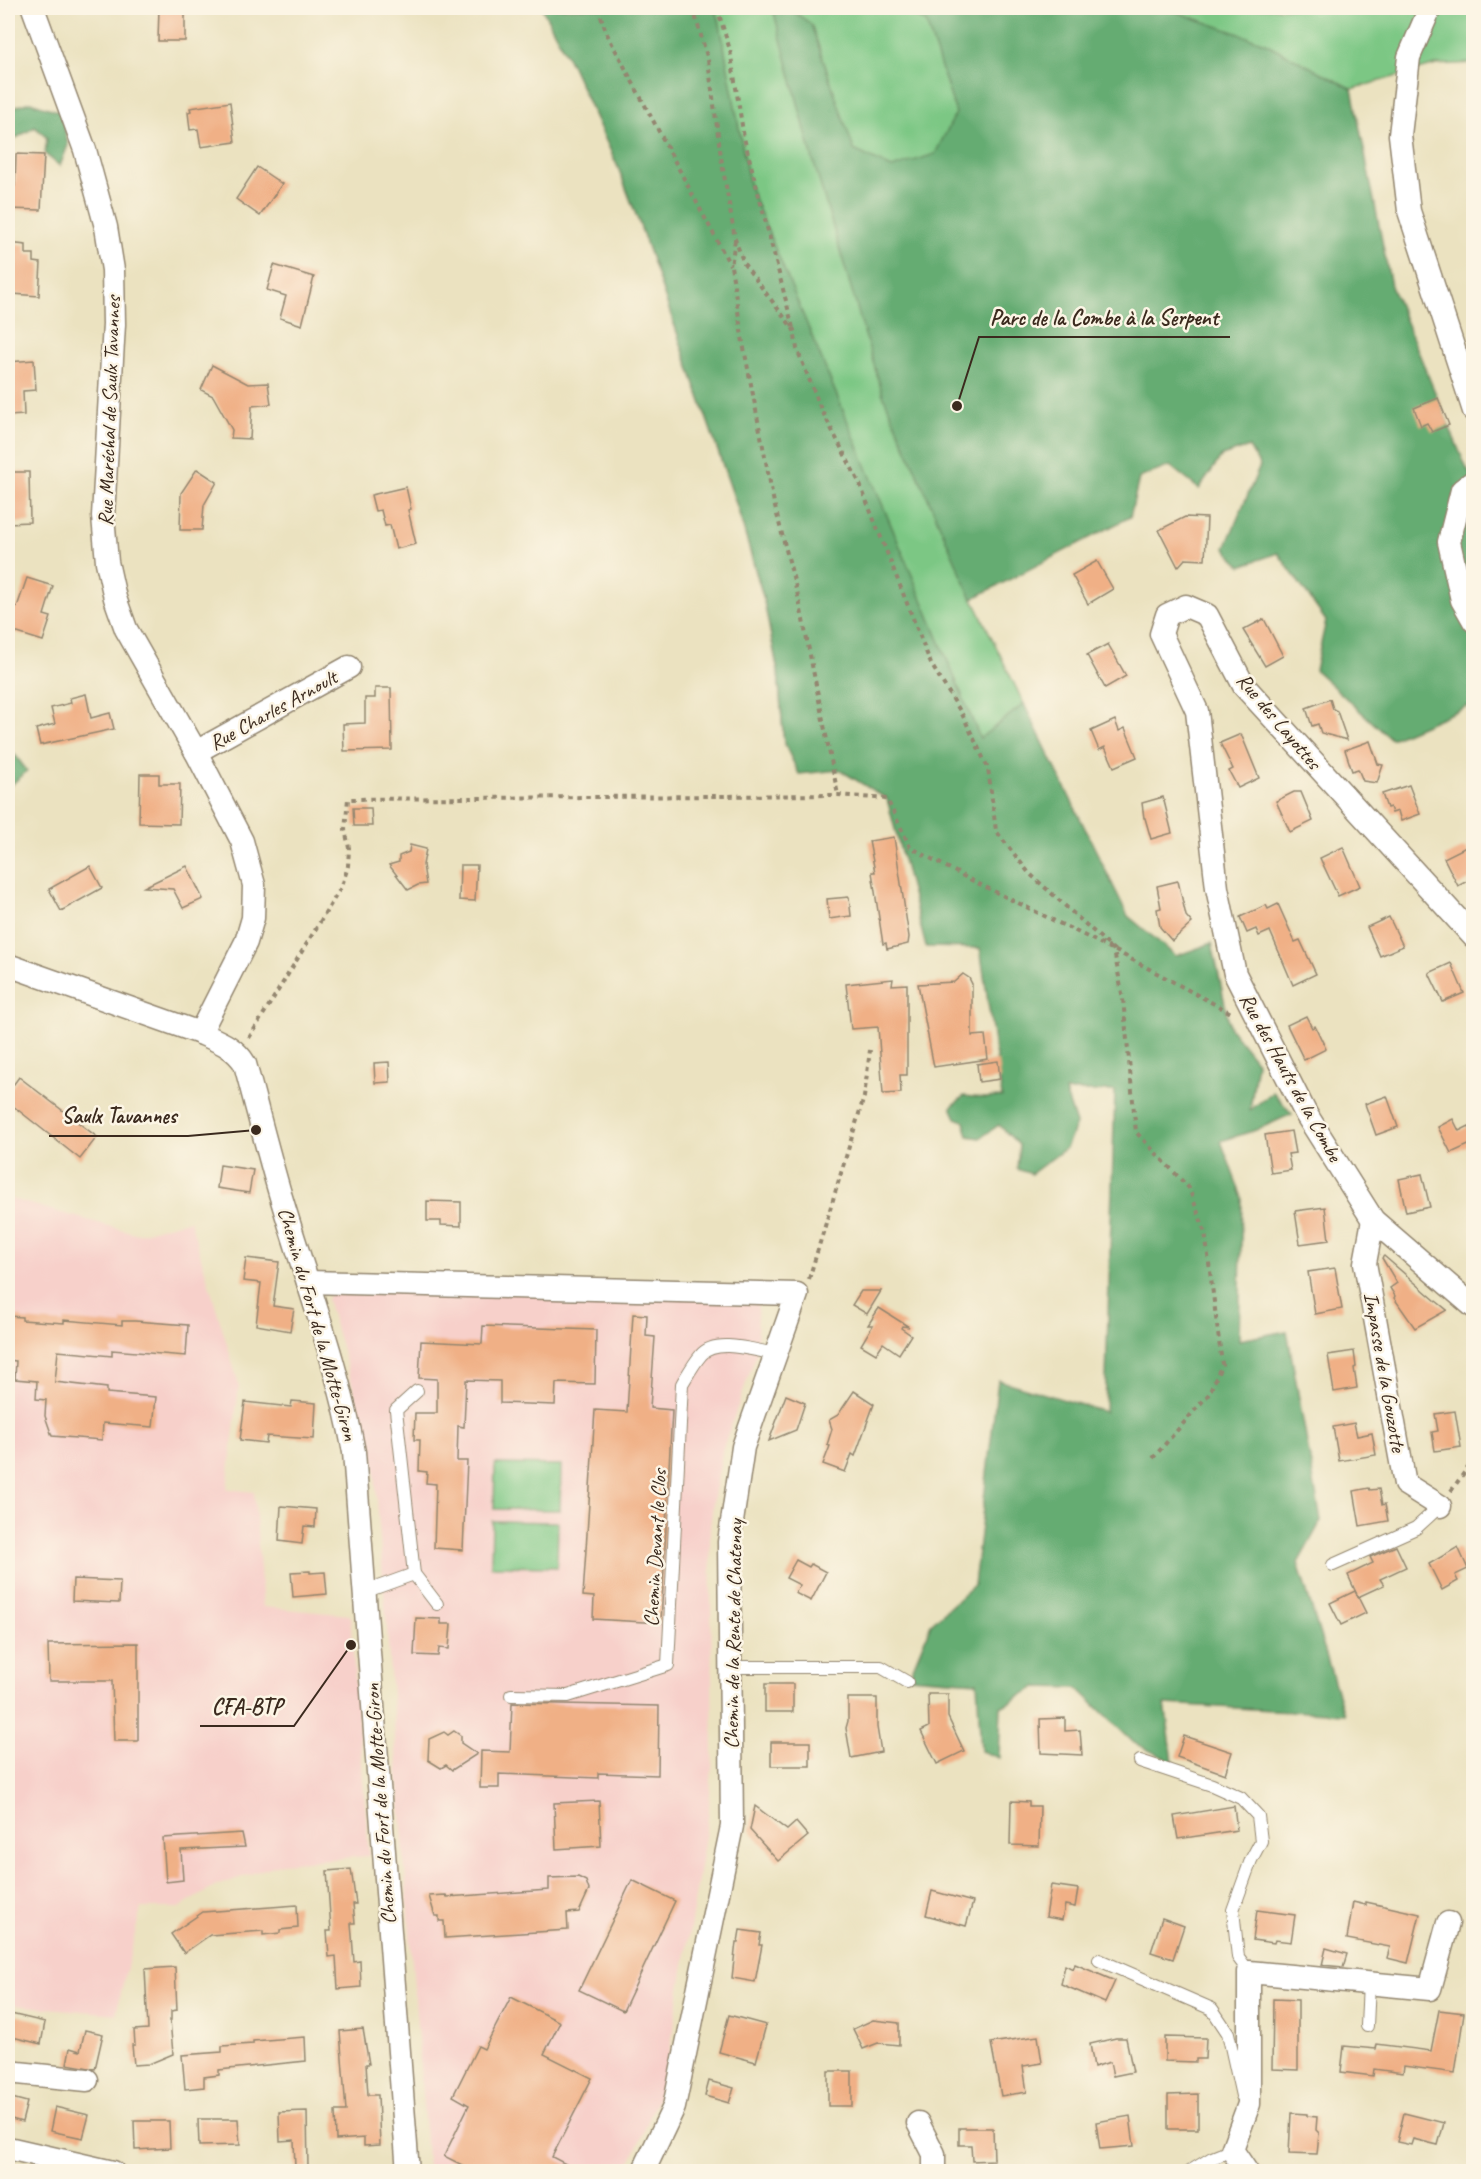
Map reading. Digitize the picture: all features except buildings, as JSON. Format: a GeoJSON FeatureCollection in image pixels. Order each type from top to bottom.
{"type":"FeatureCollection","features":[{"type":"Feature","properties":{"kind":"street","name":"Rue Maréchal de Saulx Tavannes"},"geometry":{"type":"LineString","coordinates":[[33,8],[85,150],[106,227],[113,270],[114,324],[103,516],[107,562],[115,598],[126,629],[196,752],[242,841],[254,885],[253,918],[246,942],[200,1033]]}},
{"type":"Feature","properties":{"kind":"street"},"geometry":{"type":"LineString","coordinates":[[1430,8],[1408,57],[1400,135],[1409,211],[1473,411]]}},
{"type":"Feature","properties":{"kind":"street"},"geometry":{"type":"LineString","coordinates":[[1473,481],[1462,490],[1449,542],[1462,600],[1473,621]]}},
{"type":"Feature","properties":{"kind":"street","name":"Rue des Layottes"},"geometry":{"type":"LineString","coordinates":[[1235,974],[1217,888],[1197,711],[1161,634],[1167,615],[1186,606],[1207,615],[1244,686],[1473,937]]}},
{"type":"Feature","properties":{"kind":"street","name":"Rue Charles Arnoult"},"geometry":{"type":"LineString","coordinates":[[196,752],[349,668]]}},
{"type":"Feature","properties":{"kind":"street"},"geometry":{"type":"LineString","coordinates":[[8,965],[200,1033],[221,1042],[239,1054]]}},
{"type":"Feature","properties":{"kind":"street","name":"Rue des Hauts de la Combe"},"geometry":{"type":"LineString","coordinates":[[1235,974],[1306,1114],[1373,1220],[1473,1306]]}},
{"type":"Feature","properties":{"kind":"street","name":"Chemin du Fort de la Motte-Giron"},"geometry":{"type":"LineString","coordinates":[[239,1054],[245,1064],[281,1197],[308,1282],[348,1421],[354,1452],[408,2172]]}},
{"type":"Feature","properties":{"kind":"street","name":"Impasse de la Gouzotte"},"geometry":{"type":"LineString","coordinates":[[1373,1220],[1365,1263],[1405,1484],[1440,1506]]}},
{"type":"Feature","properties":{"kind":"street"},"geometry":{"type":"LineString","coordinates":[[308,1282],[797,1294]]}},
{"type":"Feature","properties":{"kind":"street","name":"Chemin de la Rente de Chatenay"},"geometry":{"type":"LineString","coordinates":[[643,2172],[675,2108],[732,1826],[729,1542],[743,1447],[797,1294]]}},
{"type":"Feature","properties":{"kind":"street"},"geometry":{"type":"LineString","coordinates":[[1247,2172],[1232,2150],[1249,2104],[1249,1972],[1430,1989],[1448,1923]]}},
{"type":"Feature","properties":{"kind":"street"},"geometry":{"type":"LineString","coordinates":[[8,2072],[87,2080]]}},
{"type":"Feature","properties":{"kind":"street"},"geometry":{"type":"LineString","coordinates":[[918,2123],[934,2154],[934,2172]]}},
{"type":"Feature","properties":{"kind":"street"},"geometry":{"type":"LineString","coordinates":[[8,2148],[113,2172]]}},
{"type":"Feature","properties":{"kind":"lane","name":"Chemin Devant le Clos"},"geometry":{"type":"LineString","coordinates":[[511,1695],[568,1696],[668,1665],[682,1384],[702,1353],[720,1346],[745,1347],[757,1352],[776,1354]]}},
{"type":"Feature","properties":{"kind":"lane"},"geometry":{"type":"LineString","coordinates":[[417,1391],[396,1410],[414,1574],[437,1604]]}},
{"type":"Feature","properties":{"kind":"lane"},"geometry":{"type":"LineString","coordinates":[[1333,1565],[1416,1528],[1440,1506]]}},
{"type":"Feature","properties":{"kind":"lane"},"geometry":{"type":"LineString","coordinates":[[364,1592],[414,1574]]}},
{"type":"Feature","properties":{"kind":"lane"},"geometry":{"type":"LineString","coordinates":[[731,1667],[881,1666],[907,1682]]}},
{"type":"Feature","properties":{"kind":"lane"},"geometry":{"type":"LineString","coordinates":[[1140,1761],[1212,1785],[1241,1798],[1258,1816],[1261,1841],[1251,1860],[1233,1910],[1238,1957],[1249,1972]]}},
{"type":"Feature","properties":{"kind":"lane"},"geometry":{"type":"LineString","coordinates":[[1099,1960],[1212,2009],[1228,2033],[1240,2094],[1249,2104]]}},
{"type":"Feature","properties":{"kind":"lane"},"geometry":{"type":"LineString","coordinates":[[1367,2026],[1369,1983]]}},
{"type":"Feature","properties":{"kind":"lane"},"geometry":{"type":"LineString","coordinates":[[1189,2172],[1212,2158],[1232,2150]]}},
{"type":"Feature","properties":{"kind":"path"},"geometry":{"type":"LineString","coordinates":[[644,8],[694,8],[708,60],[735,239],[744,264],[794,330]]}},
{"type":"Feature","properties":{"kind":"path"},"geometry":{"type":"LineString","coordinates":[[717,8],[729,50],[744,138],[797,349],[821,409],[859,482],[931,664],[962,714],[988,768],[996,831],[1029,873],[1114,950],[1123,999],[1136,1132],[1190,1188],[1205,1232],[1222,1364],[1209,1394],[1153,1458]]}},
{"type":"Feature","properties":{"kind":"path"},"geometry":{"type":"LineString","coordinates":[[598,9],[607,34],[731,266]]}},
{"type":"Feature","properties":{"kind":"path"},"geometry":{"type":"LineString","coordinates":[[735,239],[731,266],[743,344],[774,503],[798,600],[838,795]]}},
{"type":"Feature","properties":{"kind":"path"},"geometry":{"type":"LineString","coordinates":[[239,1054],[342,886],[348,866],[349,848],[345,829],[348,799],[838,795],[887,799],[910,847],[963,876],[1114,950],[1234,1015]]}},
{"type":"Feature","properties":{"kind":"path"},"geometry":{"type":"LineString","coordinates":[[797,1294],[810,1279],[858,1120],[864,1097],[870,1050]]}},
{"type":"Feature","properties":{"kind":"path"},"geometry":{"type":"LineString","coordinates":[[1440,1506],[1473,1458]]}},
{"type":"Feature","properties":{"kind":"shaded area"},"geometry":{"type":"Polygon","coordinates":[[[8,1198],[138,1234],[190,1220],[239,1385],[227,1489],[254,1492],[263,1607],[350,1615],[369,1856],[282,1863],[216,1886],[179,1908],[141,1908],[116,2014],[8,2003],[8,1198]]]}},
{"type":"Feature","properties":{"kind":"shaded area"},"geometry":{"type":"Polygon","coordinates":[[[335,1287],[758,1298],[757,1352],[723,1448],[710,1528],[713,1755],[708,1818],[669,2056],[662,2086],[626,2171],[428,2171],[374,1459],[327,1299],[335,1287]]]}},
{"type":"Feature","properties":{"kind":"green space"},"geometry":{"type":"Polygon","coordinates":[[[542,8],[1473,8],[1473,63],[1436,65],[1352,89],[1201,430],[973,599],[1024,704],[1007,769],[784,743],[778,671],[763,596],[737,506],[618,167],[572,66],[542,8]]]}},
{"type":"Feature","properties":{"kind":"green space"},"geometry":{"type":"Polygon","coordinates":[[[542,8],[715,8],[719,19],[750,188],[980,738],[1024,704],[1128,916],[1176,956],[1212,943],[1230,1028],[1257,1062],[1250,1110],[1273,1092],[1292,1114],[1256,1130],[1221,1141],[1242,1198],[1239,1340],[1287,1331],[1321,1521],[1298,1563],[1344,1714],[1165,1704],[1173,1762],[1134,1743],[1077,1688],[1036,1687],[1001,1707],[999,1758],[981,1751],[977,1682],[909,1677],[931,1624],[974,1585],[998,1380],[1105,1412],[1115,1091],[1065,1091],[1076,1124],[1066,1148],[1031,1174],[1017,1169],[1019,1145],[999,1125],[980,1138],[968,1136],[964,1121],[956,1118],[951,1107],[964,1096],[1002,1097],[980,948],[926,947],[887,799],[840,770],[799,774],[784,743],[778,671],[763,596],[737,506],[618,167],[572,66],[542,8]]]}},
{"type":"Feature","properties":{"kind":"green space"},"geometry":{"type":"Polygon","coordinates":[[[894,8],[1165,8],[1265,43],[1352,89],[1391,286],[1473,479],[1473,713],[1468,706],[1391,739],[1315,670],[1326,621],[1278,553],[1241,566],[1225,548],[1260,466],[1249,447],[1222,456],[1199,489],[1170,466],[1139,478],[1130,517],[972,599],[883,395],[813,160],[773,9],[794,12],[811,24],[854,150],[892,168],[935,154],[956,113],[926,22],[894,8]]]}},
{"type":"Feature","properties":{"kind":"green space"},"geometry":{"type":"Polygon","coordinates":[[[30,102],[61,112],[68,145],[60,166],[45,154],[47,138],[35,127],[8,143],[8,109],[30,102]]]}},
{"type":"Feature","properties":{"kind":"green space"},"geometry":{"type":"Polygon","coordinates":[[[9,751],[16,756],[27,771],[8,786],[9,751]]]}},
{"type":"Feature","properties":{"kind":"green space"},"geometry":{"type":"Polygon","coordinates":[[[495,1464],[561,1465],[560,1510],[494,1509],[495,1464]]]}},
{"type":"Feature","properties":{"kind":"green space"},"geometry":{"type":"Polygon","coordinates":[[[492,1521],[558,1522],[557,1567],[491,1566],[492,1521]]]}},
{"type":"Feature","properties":{"kind":"place","name":"Parc de la Combe à la Serpent"},"geometry":{"type":"Point","coordinates":[957,406]}},
{"type":"Feature","properties":{"kind":"place","name":"Saulx Tavannes"},"geometry":{"type":"Point","coordinates":[256,1130]}},
{"type":"Feature","properties":{"kind":"place","name":"CFA-BTP"},"geometry":{"type":"Point","coordinates":[351,1645]}}]}
